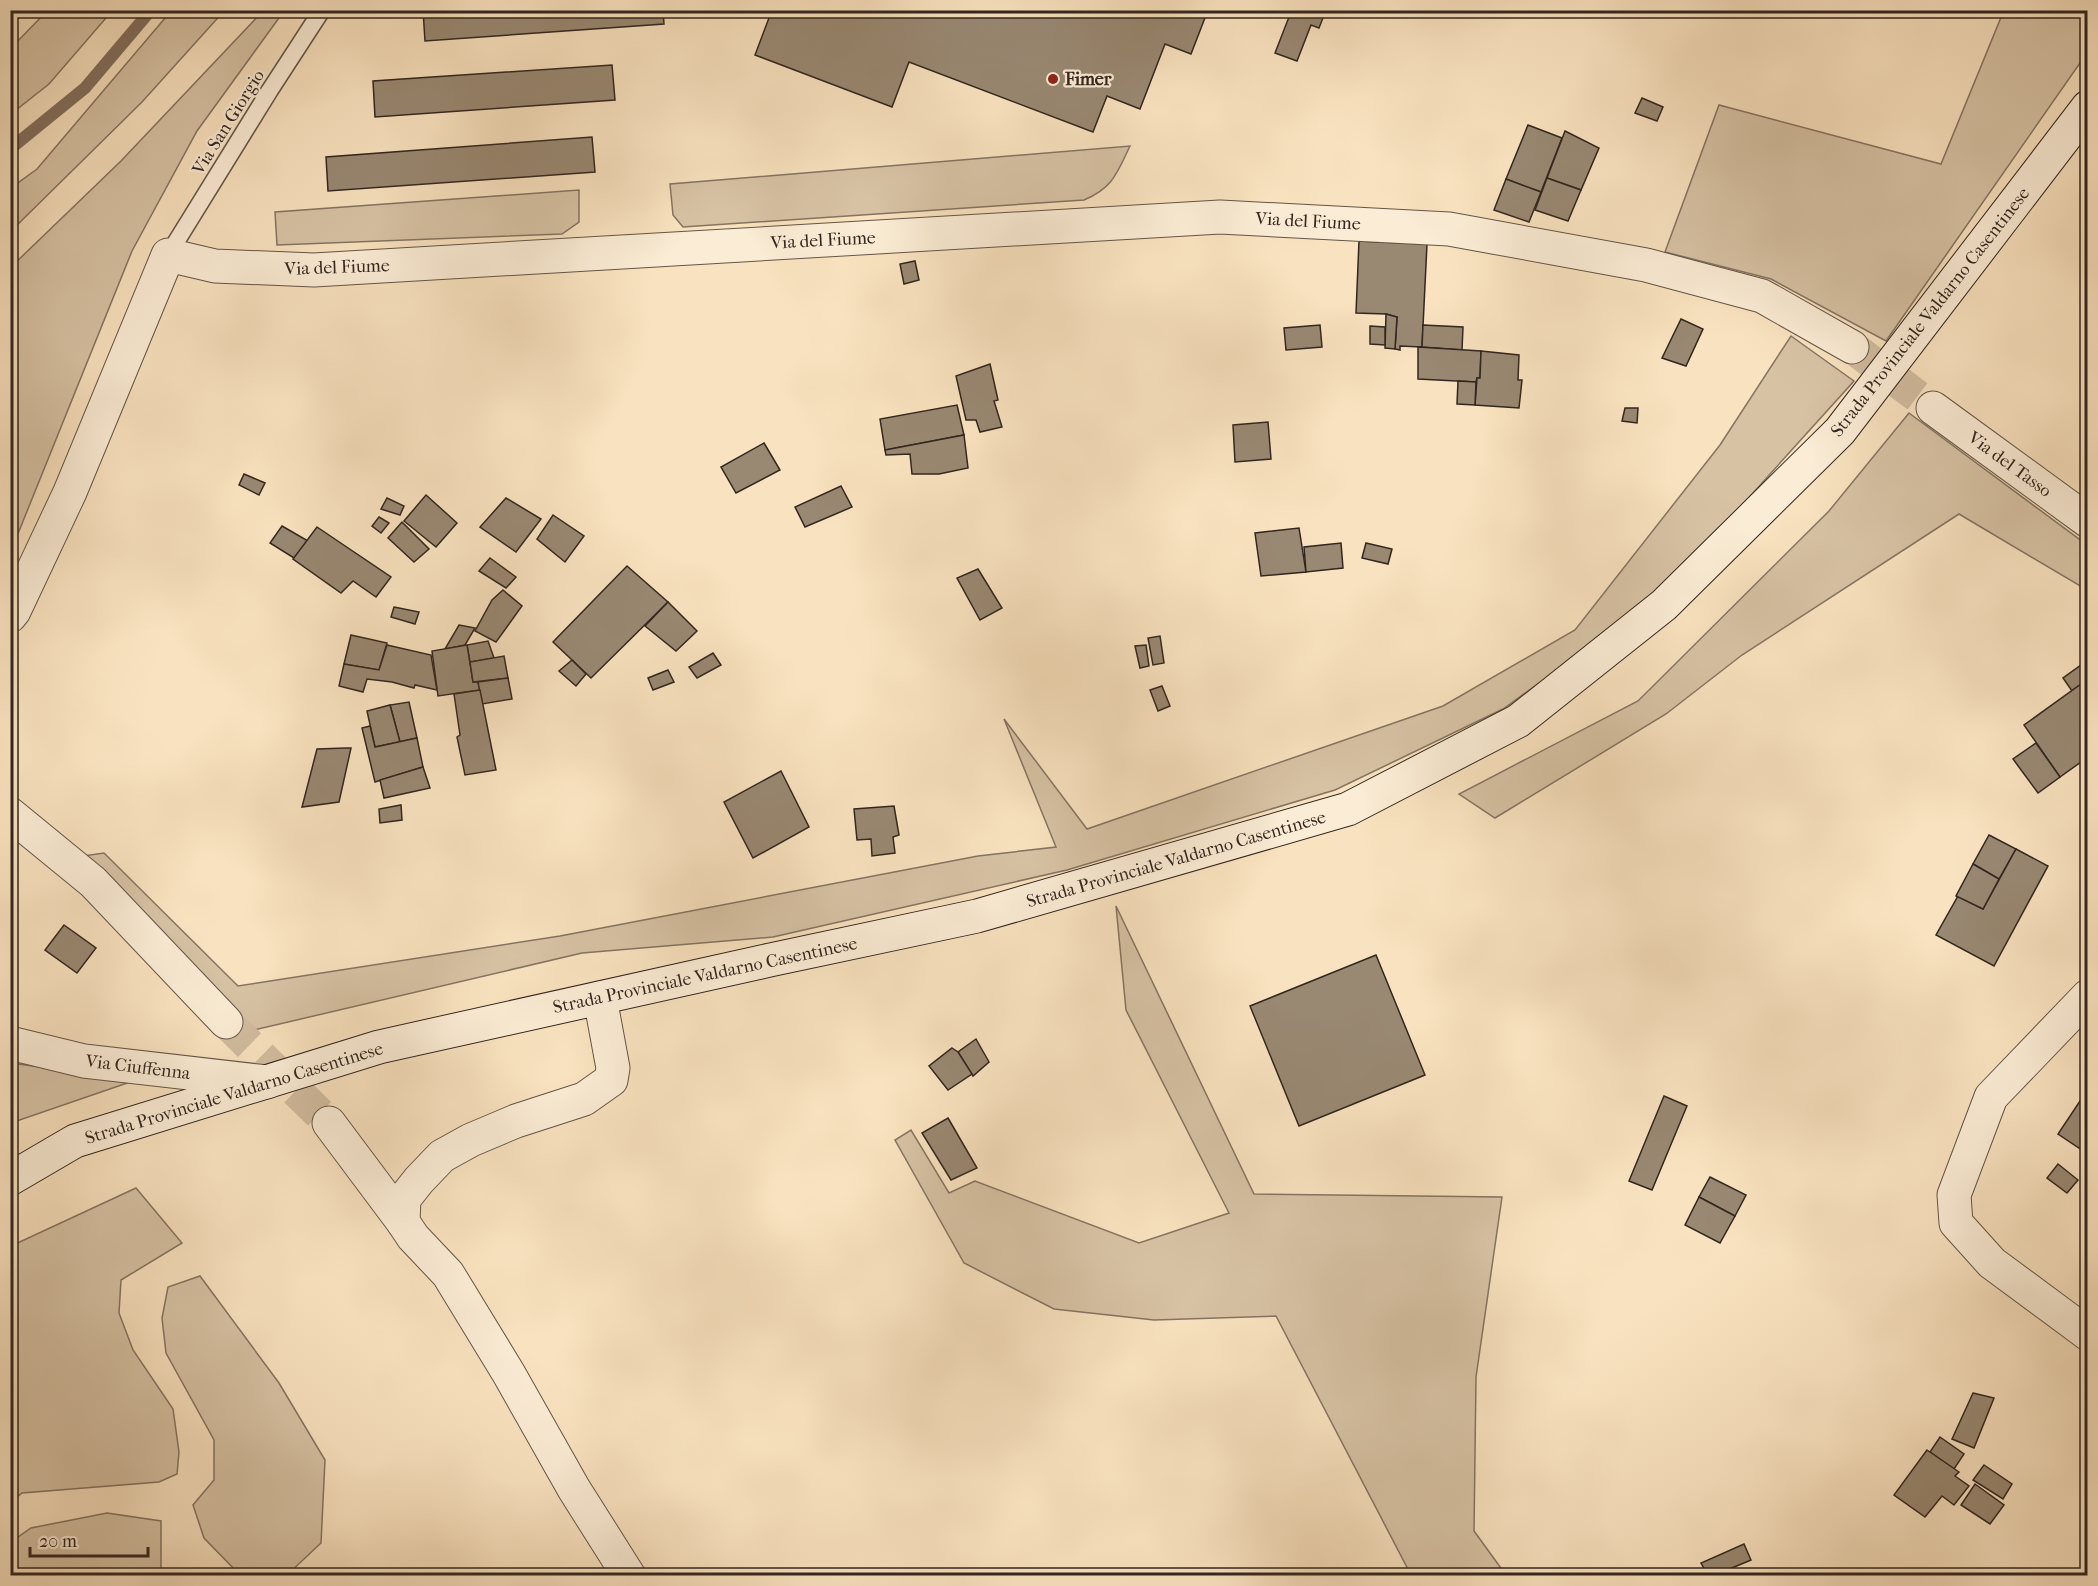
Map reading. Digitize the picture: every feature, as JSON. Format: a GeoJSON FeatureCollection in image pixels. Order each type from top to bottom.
{"type":"FeatureCollection","features":[{"type":"Feature","properties":{"kind":"street","name":"Strada Provinciale Valdarno Casentinese"},"geometry":{"type":"LineString","coordinates":[[10,1179],[75,1141],[379,1047],[977,916],[1348,809],[1518,721],[1664,606],[1840,431],[2088,107]]}},
{"type":"Feature","properties":{"kind":"street","name":"Via del Fiume"},"geometry":{"type":"LineString","coordinates":[[168,255],[215,267],[314,270],[1220,217],[1449,229],[1646,265],[1762,296],[1852,347]]}},
{"type":"Feature","properties":{"kind":"street"},"geometry":{"type":"LineString","coordinates":[[10,616],[70,492],[168,255]]}},
{"type":"Feature","properties":{"kind":"street","name":"Via del Tasso"},"geometry":{"type":"LineString","coordinates":[[1933,408],[2088,521]]}},
{"type":"Feature","properties":{"kind":"street"},"geometry":{"type":"LineString","coordinates":[[10,814],[93,882],[226,1022]]}},
{"type":"Feature","properties":{"kind":"street"},"geometry":{"type":"LineString","coordinates":[[2088,996],[1991,1097],[1954,1196],[1956,1223],[1992,1263],[2088,1334]]}},
{"type":"Feature","properties":{"kind":"street"},"geometry":{"type":"LineString","coordinates":[[403,1222],[404,1199],[442,1156],[471,1140],[516,1121],[584,1100],[612,1080],[613,1068],[600,998]]}},
{"type":"Feature","properties":{"kind":"street","name":"Via Ciuffenna"},"geometry":{"type":"LineString","coordinates":[[10,1043],[84,1061],[267,1082]]}},
{"type":"Feature","properties":{"kind":"street"},"geometry":{"type":"LineString","coordinates":[[329,1123],[412,1237],[448,1274],[509,1374],[574,1490],[629,1575]]}},
{"type":"Feature","properties":{"kind":"lane","name":"Via San Giorgio"},"geometry":{"type":"LineString","coordinates":[[168,255],[322,10]]}},
{"type":"Feature","properties":{"kind":"shaded area"},"geometry":{"type":"Polygon","coordinates":[[[2004,10],[2087,11],[2087,53],[1886,341],[1771,279],[1665,252],[1719,105],[1941,164],[2004,10]]]}},
{"type":"Feature","properties":{"kind":"shaded area"},"geometry":{"type":"Polygon","coordinates":[[[47,11],[112,11],[49,84],[11,114],[11,48],[47,11]]]}},
{"type":"Feature","properties":{"kind":"shaded area"},"geometry":{"type":"Polygon","coordinates":[[[171,11],[224,11],[142,102],[11,231],[11,188],[37,169],[171,11]]]}},
{"type":"Feature","properties":{"kind":"shaded area"},"geometry":{"type":"Polygon","coordinates":[[[263,11],[284,11],[197,131],[132,251],[11,551],[11,267],[121,161],[263,11]]]}},
{"type":"Feature","properties":{"kind":"shaded area"},"geometry":{"type":"Polygon","coordinates":[[[1130,146],[1108,185],[1084,200],[683,227],[673,215],[670,184],[1130,146]]]}},
{"type":"Feature","properties":{"kind":"shaded area"},"geometry":{"type":"Polygon","coordinates":[[[579,190],[579,222],[562,234],[277,245],[275,212],[579,190]]]}},
{"type":"Feature","properties":{"kind":"shaded area"},"geometry":{"type":"Polygon","coordinates":[[[1791,336],[1854,381],[1660,596],[1503,709],[1335,790],[1067,870],[773,937],[582,953],[254,1030],[83,856],[104,853],[238,986],[560,936],[978,856],[1056,847],[1004,719],[1087,829],[1443,706],[1575,630],[1720,445],[1791,336]]]}},
{"type":"Feature","properties":{"kind":"shaded area"},"geometry":{"type":"Polygon","coordinates":[[[1909,413],[2087,545],[2087,590],[1959,514],[1742,655],[1666,714],[1495,818],[1459,794],[1638,701],[1829,511],[1909,413]]]}},
{"type":"Feature","properties":{"kind":"shaded area"},"geometry":{"type":"Polygon","coordinates":[[[1116,906],[1254,1194],[1502,1197],[1476,1377],[1474,1531],[1506,1575],[1411,1575],[1276,1316],[1154,1320],[1054,1309],[964,1263],[895,1140],[911,1130],[949,1193],[975,1181],[1139,1243],[1229,1213],[1126,1010],[1116,906]]]}},
{"type":"Feature","properties":{"kind":"shaded area"},"geometry":{"type":"Polygon","coordinates":[[[11,1063],[136,1080],[11,1123],[11,1063]]]}},
{"type":"Feature","properties":{"kind":"shaded area"},"geometry":{"type":"Polygon","coordinates":[[[136,1188],[182,1243],[121,1280],[119,1313],[133,1350],[173,1409],[179,1452],[177,1474],[159,1482],[22,1493],[11,1502],[11,1246],[136,1188]]]}},
{"type":"Feature","properties":{"kind":"shaded area"},"geometry":{"type":"Polygon","coordinates":[[[200,1276],[279,1383],[325,1460],[321,1543],[287,1575],[240,1575],[204,1538],[193,1505],[214,1480],[214,1440],[166,1353],[162,1318],[168,1287],[200,1276]]]}},
{"type":"Feature","properties":{"kind":"shaded area"},"geometry":{"type":"Polygon","coordinates":[[[107,1513],[161,1521],[161,1575],[11,1575],[11,1542],[31,1528],[107,1513]]]}},
{"type":"Feature","properties":{"kind":"building"},"geometry":{"type":"Polygon","coordinates":[[[423,10],[663,10],[664,24],[425,41],[423,10]]]}},
{"type":"Feature","properties":{"kind":"building","name":"Fimer"},"geometry":{"type":"Polygon","coordinates":[[[772,10],[1208,10],[1191,54],[1165,44],[1140,109],[1107,96],[1093,132],[909,62],[892,107],[755,55],[772,10]]]}},
{"type":"Feature","properties":{"kind":"building"},"geometry":{"type":"Polygon","coordinates":[[[1272,10],[1326,10],[1319,28],[1311,25],[1297,61],[1275,53],[1289,17],[1272,10]]]}},
{"type":"Feature","properties":{"kind":"building"},"geometry":{"type":"Polygon","coordinates":[[[612,65],[615,100],[375,117],[373,81],[612,65]]]}},
{"type":"Feature","properties":{"kind":"building"},"geometry":{"type":"Polygon","coordinates":[[[1642,98],[1663,107],[1657,121],[1635,113],[1642,98]]]}},
{"type":"Feature","properties":{"kind":"building"},"geometry":{"type":"Polygon","coordinates":[[[1528,125],[1562,138],[1541,192],[1506,179],[1528,125]]]}},
{"type":"Feature","properties":{"kind":"building"},"geometry":{"type":"Polygon","coordinates":[[[1565,131],[1599,148],[1581,190],[1547,178],[1565,131]]]}},
{"type":"Feature","properties":{"kind":"building"},"geometry":{"type":"Polygon","coordinates":[[[592,137],[595,172],[328,191],[326,157],[592,137]]]}},
{"type":"Feature","properties":{"kind":"building"},"geometry":{"type":"Polygon","coordinates":[[[1547,178],[1581,190],[1568,221],[1535,210],[1547,178]]]}},
{"type":"Feature","properties":{"kind":"building"},"geometry":{"type":"Polygon","coordinates":[[[1506,179],[1541,192],[1529,222],[1494,210],[1506,179]]]}},
{"type":"Feature","properties":{"kind":"building"},"geometry":{"type":"Polygon","coordinates":[[[1359,241],[1427,244],[1422,347],[1400,346],[1400,350],[1395,349],[1397,317],[1386,314],[1356,313],[1359,241]]]}},
{"type":"Feature","properties":{"kind":"building"},"geometry":{"type":"Polygon","coordinates":[[[915,261],[919,280],[904,284],[900,264],[915,261]]]}},
{"type":"Feature","properties":{"kind":"building"},"geometry":{"type":"Polygon","coordinates":[[[1386,314],[1397,317],[1395,349],[1385,348],[1386,314]]]}},
{"type":"Feature","properties":{"kind":"building"},"geometry":{"type":"Polygon","coordinates":[[[1681,319],[1703,329],[1686,366],[1662,358],[1681,319]]]}},
{"type":"Feature","properties":{"kind":"building"},"geometry":{"type":"Polygon","coordinates":[[[1320,325],[1322,347],[1286,350],[1284,328],[1320,325]]]}},
{"type":"Feature","properties":{"kind":"building"},"geometry":{"type":"Polygon","coordinates":[[[1423,325],[1463,327],[1462,350],[1422,347],[1423,325]]]}},
{"type":"Feature","properties":{"kind":"building"},"geometry":{"type":"Polygon","coordinates":[[[1370,326],[1385,327],[1385,345],[1370,344],[1370,326]]]}},
{"type":"Feature","properties":{"kind":"building"},"geometry":{"type":"Polygon","coordinates":[[[1418,347],[1481,351],[1480,378],[1477,378],[1476,382],[1418,379],[1418,347]]]}},
{"type":"Feature","properties":{"kind":"building"},"geometry":{"type":"Polygon","coordinates":[[[1481,351],[1519,355],[1518,380],[1522,380],[1519,408],[1475,405],[1477,378],[1480,378],[1481,351]]]}},
{"type":"Feature","properties":{"kind":"building"},"geometry":{"type":"Polygon","coordinates":[[[990,364],[998,400],[994,401],[1002,427],[980,432],[976,420],[966,420],[956,376],[990,364]]]}},
{"type":"Feature","properties":{"kind":"building"},"geometry":{"type":"Polygon","coordinates":[[[1458,381],[1476,382],[1475,405],[1457,404],[1458,381]]]}},
{"type":"Feature","properties":{"kind":"building"},"geometry":{"type":"Polygon","coordinates":[[[957,405],[964,435],[885,450],[880,419],[957,405]]]}},
{"type":"Feature","properties":{"kind":"building"},"geometry":{"type":"Polygon","coordinates":[[[1625,408],[1638,408],[1637,423],[1622,421],[1625,408]]]}},
{"type":"Feature","properties":{"kind":"building"},"geometry":{"type":"Polygon","coordinates":[[[1268,422],[1271,459],[1235,462],[1233,425],[1268,422]]]}},
{"type":"Feature","properties":{"kind":"building"},"geometry":{"type":"Polygon","coordinates":[[[964,435],[968,468],[939,474],[912,474],[910,454],[886,455],[885,450],[964,435]]]}},
{"type":"Feature","properties":{"kind":"building"},"geometry":{"type":"Polygon","coordinates":[[[764,443],[780,470],[736,493],[721,467],[764,443]]]}},
{"type":"Feature","properties":{"kind":"building"},"geometry":{"type":"Polygon","coordinates":[[[244,474],[265,483],[259,495],[239,485],[244,474]]]}},
{"type":"Feature","properties":{"kind":"building"},"geometry":{"type":"Polygon","coordinates":[[[841,486],[852,507],[805,527],[795,507],[841,486]]]}},
{"type":"Feature","properties":{"kind":"building"},"geometry":{"type":"Polygon","coordinates":[[[426,495],[457,523],[436,547],[404,521],[426,495]]]}},
{"type":"Feature","properties":{"kind":"building"},"geometry":{"type":"Polygon","coordinates":[[[387,498],[404,506],[400,515],[381,509],[387,498]]]}},
{"type":"Feature","properties":{"kind":"building"},"geometry":{"type":"Polygon","coordinates":[[[506,498],[541,519],[516,552],[480,527],[506,498]]]}},
{"type":"Feature","properties":{"kind":"building"},"geometry":{"type":"Polygon","coordinates":[[[553,515],[584,536],[565,562],[537,539],[553,515]]]}},
{"type":"Feature","properties":{"kind":"building"},"geometry":{"type":"Polygon","coordinates":[[[379,517],[389,523],[381,533],[372,526],[379,517]]]}},
{"type":"Feature","properties":{"kind":"building"},"geometry":{"type":"Polygon","coordinates":[[[402,522],[429,549],[414,562],[388,538],[402,522]]]}},
{"type":"Feature","properties":{"kind":"building"},"geometry":{"type":"Polygon","coordinates":[[[282,526],[308,541],[294,558],[270,543],[282,526]]]}},
{"type":"Feature","properties":{"kind":"building"},"geometry":{"type":"Polygon","coordinates":[[[317,527],[391,577],[376,597],[353,581],[341,593],[293,559],[317,527]]]}},
{"type":"Feature","properties":{"kind":"building"},"geometry":{"type":"Polygon","coordinates":[[[1299,528],[1306,572],[1261,576],[1255,533],[1299,528]]]}},
{"type":"Feature","properties":{"kind":"building"},"geometry":{"type":"Polygon","coordinates":[[[1341,543],[1343,568],[1306,572],[1304,547],[1341,543]]]}},
{"type":"Feature","properties":{"kind":"building"},"geometry":{"type":"Polygon","coordinates":[[[1366,543],[1392,549],[1388,564],[1362,558],[1366,543]]]}},
{"type":"Feature","properties":{"kind":"building"},"geometry":{"type":"Polygon","coordinates":[[[490,558],[516,577],[506,588],[479,571],[490,558]]]}},
{"type":"Feature","properties":{"kind":"building"},"geometry":{"type":"Polygon","coordinates":[[[627,566],[668,602],[591,678],[553,642],[627,566]]]}},
{"type":"Feature","properties":{"kind":"building"},"geometry":{"type":"Polygon","coordinates":[[[978,569],[1002,608],[980,620],[957,578],[978,569]]]}},
{"type":"Feature","properties":{"kind":"building"},"geometry":{"type":"Polygon","coordinates":[[[503,590],[522,606],[496,642],[475,631],[492,600],[503,590]]]}},
{"type":"Feature","properties":{"kind":"building"},"geometry":{"type":"Polygon","coordinates":[[[668,602],[697,631],[676,651],[645,626],[668,602]]]}},
{"type":"Feature","properties":{"kind":"building"},"geometry":{"type":"Polygon","coordinates":[[[394,607],[419,612],[415,624],[391,617],[394,607]]]}},
{"type":"Feature","properties":{"kind":"building"},"geometry":{"type":"Polygon","coordinates":[[[459,625],[475,628],[465,645],[445,649],[459,625]]]}},
{"type":"Feature","properties":{"kind":"building"},"geometry":{"type":"Polygon","coordinates":[[[351,635],[387,643],[379,670],[344,664],[351,635]]]}},
{"type":"Feature","properties":{"kind":"building"},"geometry":{"type":"Polygon","coordinates":[[[1160,636],[1164,663],[1153,665],[1148,638],[1160,636]]]}},
{"type":"Feature","properties":{"kind":"building"},"geometry":{"type":"Polygon","coordinates":[[[488,641],[494,658],[470,662],[467,645],[488,641]]]}},
{"type":"Feature","properties":{"kind":"building"},"geometry":{"type":"Polygon","coordinates":[[[387,645],[431,655],[437,690],[367,679],[363,692],[339,686],[344,664],[379,670],[387,645]]]}},
{"type":"Feature","properties":{"kind":"building"},"geometry":{"type":"Polygon","coordinates":[[[467,645],[473,682],[478,682],[480,690],[438,696],[432,651],[467,645]]]}},
{"type":"Feature","properties":{"kind":"building"},"geometry":{"type":"Polygon","coordinates":[[[1146,645],[1149,666],[1140,668],[1135,646],[1146,645]]]}},
{"type":"Feature","properties":{"kind":"building"},"geometry":{"type":"Polygon","coordinates":[[[713,653],[721,665],[697,678],[689,667],[713,653]]]}},
{"type":"Feature","properties":{"kind":"building"},"geometry":{"type":"Polygon","coordinates":[[[504,656],[508,678],[473,682],[470,662],[504,656]]]}},
{"type":"Feature","properties":{"kind":"building"},"geometry":{"type":"Polygon","coordinates":[[[572,660],[586,674],[576,686],[559,671],[572,660]]]}},
{"type":"Feature","properties":{"kind":"building"},"geometry":{"type":"Polygon","coordinates":[[[2088,660],[2088,679],[2072,691],[2063,678],[2088,660]]]}},
{"type":"Feature","properties":{"kind":"building"},"geometry":{"type":"Polygon","coordinates":[[[668,670],[674,682],[653,690],[648,678],[668,670]]]}},
{"type":"Feature","properties":{"kind":"building"},"geometry":{"type":"Polygon","coordinates":[[[508,678],[512,699],[482,704],[478,682],[508,678]]]}},
{"type":"Feature","properties":{"kind":"building"},"geometry":{"type":"Polygon","coordinates":[[[2088,679],[2088,757],[2060,777],[2024,725],[2088,679]]]}},
{"type":"Feature","properties":{"kind":"building"},"geometry":{"type":"Polygon","coordinates":[[[1162,686],[1170,706],[1158,711],[1150,690],[1162,686]]]}},
{"type":"Feature","properties":{"kind":"building"},"geometry":{"type":"Polygon","coordinates":[[[480,690],[496,770],[465,775],[457,737],[460,735],[454,694],[480,690]]]}},
{"type":"Feature","properties":{"kind":"building"},"geometry":{"type":"Polygon","coordinates":[[[409,702],[417,738],[400,742],[390,705],[409,702]]]}},
{"type":"Feature","properties":{"kind":"building"},"geometry":{"type":"Polygon","coordinates":[[[390,705],[400,742],[375,747],[367,711],[390,705]]]}},
{"type":"Feature","properties":{"kind":"building"},"geometry":{"type":"Polygon","coordinates":[[[370,726],[375,747],[417,738],[423,767],[375,782],[362,728],[370,726]]]}},
{"type":"Feature","properties":{"kind":"building"},"geometry":{"type":"Polygon","coordinates":[[[2036,743],[2060,777],[2038,793],[2013,759],[2036,743]]]}},
{"type":"Feature","properties":{"kind":"building"},"geometry":{"type":"Polygon","coordinates":[[[351,748],[339,802],[302,807],[317,749],[351,748]]]}},
{"type":"Feature","properties":{"kind":"building"},"geometry":{"type":"Polygon","coordinates":[[[423,767],[430,788],[384,798],[380,780],[423,767]]]}},
{"type":"Feature","properties":{"kind":"building"},"geometry":{"type":"Polygon","coordinates":[[[781,771],[809,827],[753,858],[724,802],[781,771]]]}},
{"type":"Feature","properties":{"kind":"building"},"geometry":{"type":"Polygon","coordinates":[[[401,805],[402,820],[380,823],[379,809],[401,805]]]}},
{"type":"Feature","properties":{"kind":"building"},"geometry":{"type":"Polygon","coordinates":[[[894,806],[899,835],[893,837],[895,853],[872,856],[871,839],[857,840],[854,809],[894,806]]]}},
{"type":"Feature","properties":{"kind":"building"},"geometry":{"type":"Polygon","coordinates":[[[1989,835],[2016,849],[1999,879],[1973,864],[1989,835]]]}},
{"type":"Feature","properties":{"kind":"building"},"geometry":{"type":"Polygon","coordinates":[[[2016,849],[2048,866],[1994,966],[1936,935],[1958,896],[1983,909],[2016,849]]]}},
{"type":"Feature","properties":{"kind":"building"},"geometry":{"type":"Polygon","coordinates":[[[1973,864],[1999,879],[1983,909],[1956,896],[1973,864]]]}},
{"type":"Feature","properties":{"kind":"building"},"geometry":{"type":"Polygon","coordinates":[[[64,925],[96,948],[77,973],[45,950],[64,925]]]}},
{"type":"Feature","properties":{"kind":"building"},"geometry":{"type":"Polygon","coordinates":[[[1376,955],[1425,1075],[1299,1126],[1250,1006],[1376,955]]]}},
{"type":"Feature","properties":{"kind":"building"},"geometry":{"type":"Polygon","coordinates":[[[976,1039],[989,1062],[973,1076],[958,1052],[976,1039]]]}},
{"type":"Feature","properties":{"kind":"building"},"geometry":{"type":"Polygon","coordinates":[[[952,1048],[958,1052],[972,1074],[948,1090],[929,1066],[952,1048]]]}},
{"type":"Feature","properties":{"kind":"building"},"geometry":{"type":"Polygon","coordinates":[[[2088,1089],[2088,1154],[2058,1134],[2088,1089]]]}},
{"type":"Feature","properties":{"kind":"building"},"geometry":{"type":"Polygon","coordinates":[[[1664,1096],[1687,1106],[1652,1190],[1629,1181],[1664,1096]]]}},
{"type":"Feature","properties":{"kind":"building"},"geometry":{"type":"Polygon","coordinates":[[[948,1118],[977,1168],[951,1180],[922,1133],[948,1118]]]}},
{"type":"Feature","properties":{"kind":"building"},"geometry":{"type":"Polygon","coordinates":[[[2058,1164],[2078,1180],[2067,1193],[2047,1178],[2058,1164]]]}},
{"type":"Feature","properties":{"kind":"building"},"geometry":{"type":"Polygon","coordinates":[[[1710,1177],[1746,1195],[1735,1216],[1699,1197],[1710,1177]]]}},
{"type":"Feature","properties":{"kind":"building"},"geometry":{"type":"Polygon","coordinates":[[[1699,1197],[1735,1216],[1720,1243],[1685,1225],[1699,1197]]]}},
{"type":"Feature","properties":{"kind":"building"},"geometry":{"type":"Polygon","coordinates":[[[1973,1393],[1994,1398],[1974,1448],[1952,1439],[1973,1393]]]}},
{"type":"Feature","properties":{"kind":"building"},"geometry":{"type":"Polygon","coordinates":[[[1940,1437],[1964,1454],[1954,1469],[1930,1452],[1940,1437]]]}},
{"type":"Feature","properties":{"kind":"building"},"geometry":{"type":"Polygon","coordinates":[[[1927,1450],[1959,1472],[1955,1476],[1969,1486],[1954,1505],[1942,1496],[1925,1517],[1894,1495],[1927,1450]]]}},
{"type":"Feature","properties":{"kind":"building"},"geometry":{"type":"Polygon","coordinates":[[[1984,1465],[2012,1484],[2003,1499],[1973,1480],[1984,1465]]]}},
{"type":"Feature","properties":{"kind":"building"},"geometry":{"type":"Polygon","coordinates":[[[1975,1484],[2004,1505],[1990,1524],[1961,1505],[1975,1484]]]}},
{"type":"Feature","properties":{"kind":"building"},"geometry":{"type":"Polygon","coordinates":[[[1744,1544],[1751,1560],[1727,1570],[1730,1576],[1699,1576],[1706,1572],[1701,1563],[1744,1544]]]}},
{"type":"Feature","properties":{"kind":"waterway"},"geometry":{"type":"LineString","coordinates":[[10,149],[85,88],[151,10]]}},
{"type":"Feature","properties":{"kind":"tunnel"},"geometry":{"type":"LineString","coordinates":[[1852,347],[1933,408]]}},
{"type":"Feature","properties":{"kind":"tunnel"},"geometry":{"type":"LineString","coordinates":[[226,1022],[329,1123]]}},
{"type":"Feature","properties":{"kind":"place","name":"Fimer"},"geometry":{"type":"Point","coordinates":[1053,79]}}]}
